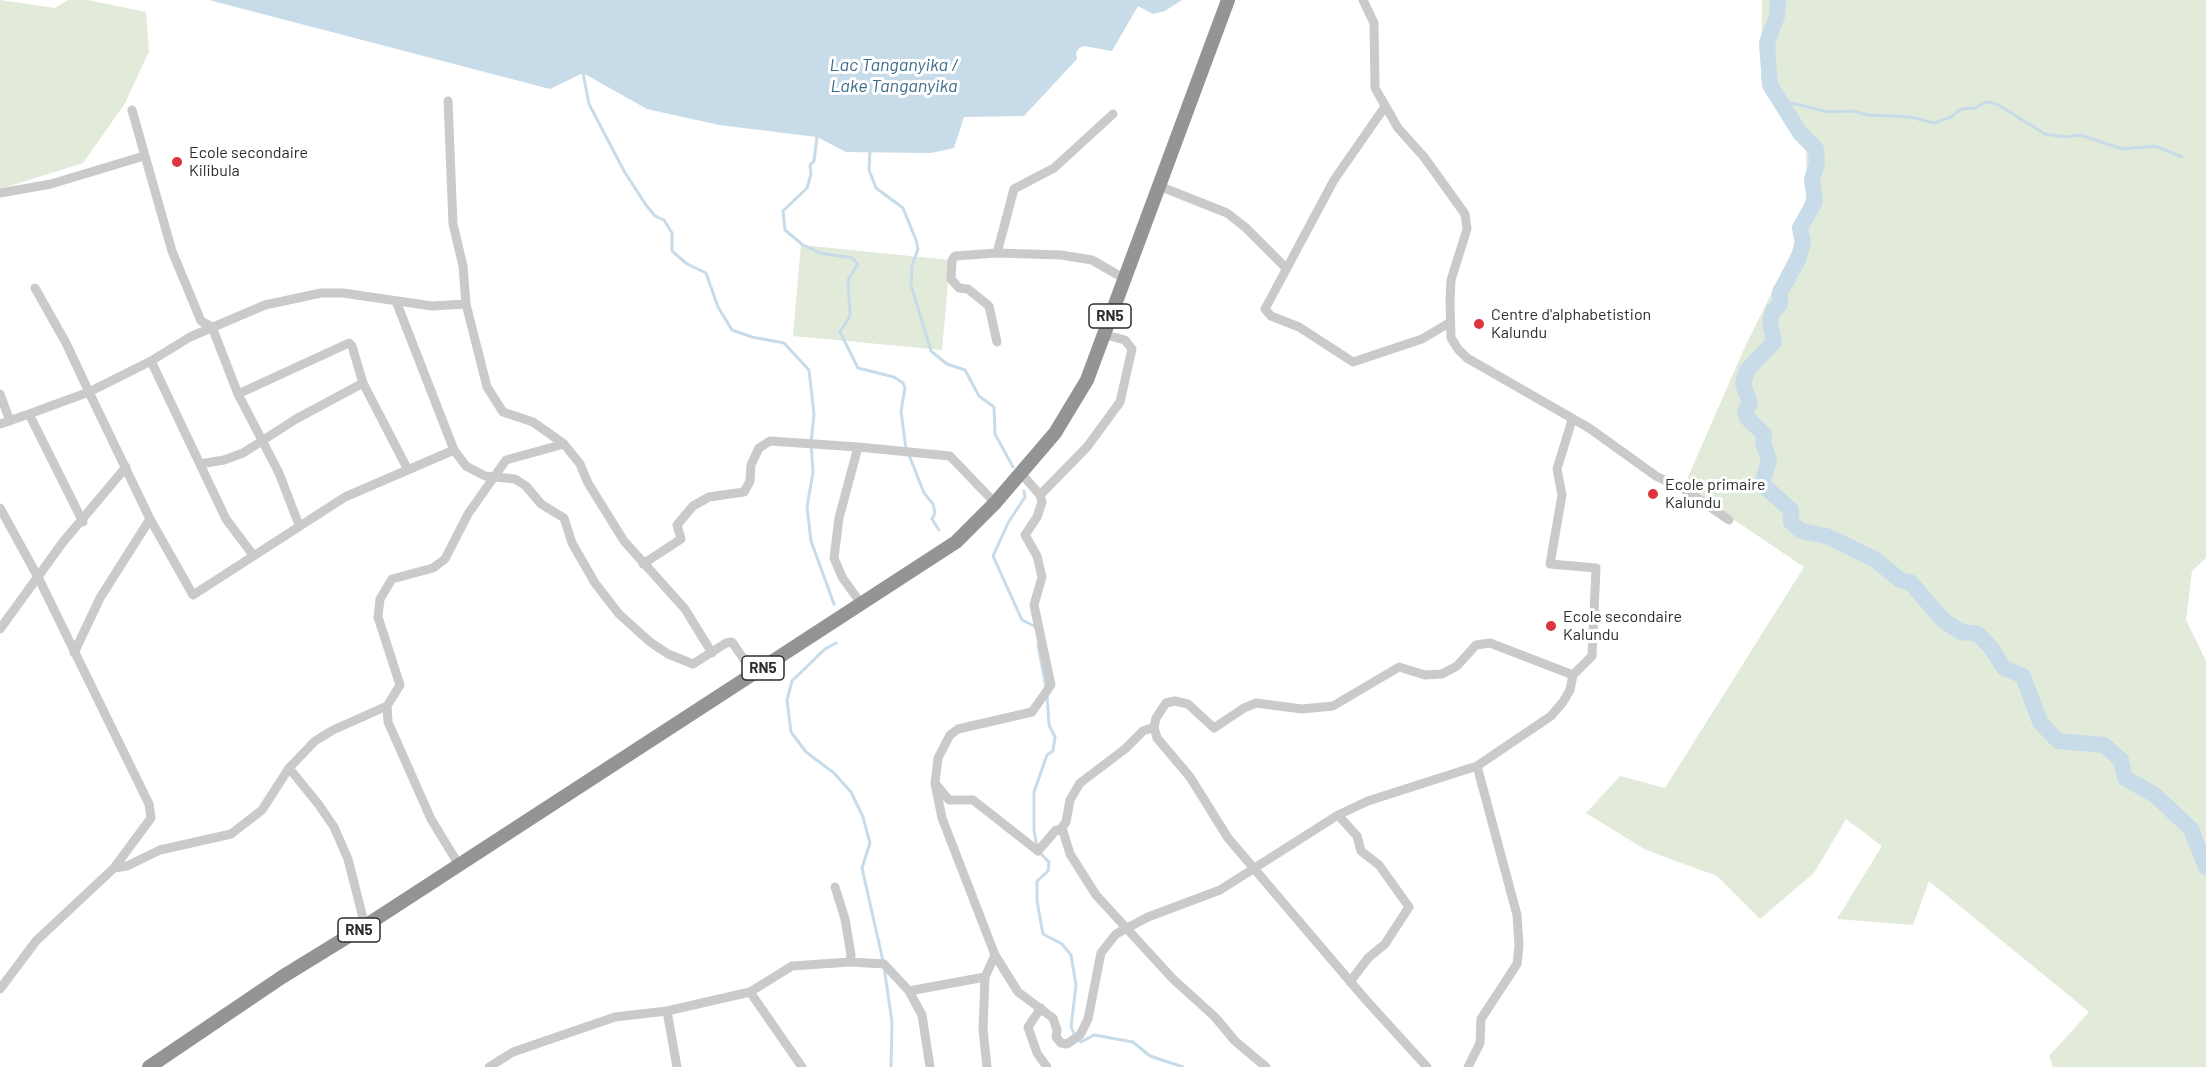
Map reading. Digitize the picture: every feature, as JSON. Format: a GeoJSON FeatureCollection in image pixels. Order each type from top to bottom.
{"type":"FeatureCollection","features":[{"type":"Feature","properties":{"kind":"highway","name":"RN5"},"geometry":{"type":"LineString","coordinates":[[149,1067],[282,976],[365,926],[956,542],[995,502],[1055,433],[1086,380],[1228,0]]}},
{"type":"Feature","properties":{"kind":"street"},"geometry":{"type":"LineString","coordinates":[[1363,0],[1374,22],[1375,88],[1384,108],[1465,214],[1467,229],[1451,280],[1449,323],[1451,338],[1467,358],[1572,420],[1656,476],[1688,491],[1729,520]]}},
{"type":"Feature","properties":{"kind":"street"},"geometry":{"type":"LineString","coordinates":[[448,101],[453,224],[463,266],[466,304],[488,387],[498,406],[510,416],[533,422],[564,444],[580,464],[620,534],[643,564],[685,609],[712,652]]}},
{"type":"Feature","properties":{"kind":"street"},"geometry":{"type":"LineString","coordinates":[[1384,108],[1334,180],[1265,309],[1271,316],[1299,327],[1353,362],[1422,339],[1449,323]]}},
{"type":"Feature","properties":{"kind":"street"},"geometry":{"type":"LineString","coordinates":[[132,110],[171,251],[201,321],[212,327],[238,394],[279,473],[299,525]]}},
{"type":"Feature","properties":{"kind":"street"},"geometry":{"type":"LineString","coordinates":[[997,253],[1014,189],[1054,168],[1113,114]]}},
{"type":"Feature","properties":{"kind":"street"},"geometry":{"type":"LineString","coordinates":[[0,193],[51,184],[144,156]]}},
{"type":"Feature","properties":{"kind":"street"},"geometry":{"type":"LineString","coordinates":[[1159,186],[1227,213],[1245,227],[1286,268]]}},
{"type":"Feature","properties":{"kind":"street"},"geometry":{"type":"LineString","coordinates":[[997,342],[989,306],[968,289],[959,288],[951,279],[954,257],[997,253],[1084,258],[1125,279]]}},
{"type":"Feature","properties":{"kind":"street"},"geometry":{"type":"LineString","coordinates":[[35,288],[66,343],[150,519],[193,595],[345,497],[454,450]]}},
{"type":"Feature","properties":{"kind":"street"},"geometry":{"type":"LineString","coordinates":[[0,424],[89,392],[212,327],[264,305],[321,293],[344,293],[432,306],[466,304]]}},
{"type":"Feature","properties":{"kind":"street"},"geometry":{"type":"LineString","coordinates":[[396,301],[454,450],[474,472],[515,479],[541,504],[564,518],[572,543],[595,583],[619,614],[650,642],[689,664],[696,663],[732,642],[754,674]]}},
{"type":"Feature","properties":{"kind":"street"},"geometry":{"type":"LineString","coordinates":[[1040,495],[1087,447],[1120,402],[1132,349],[1125,340],[1102,334]]}},
{"type":"Feature","properties":{"kind":"street"},"geometry":{"type":"LineString","coordinates":[[238,394],[350,343],[363,383],[408,470]]}},
{"type":"Feature","properties":{"kind":"street"},"geometry":{"type":"LineString","coordinates":[[151,361],[226,519],[253,555]]}},
{"type":"Feature","properties":{"kind":"street"},"geometry":{"type":"LineString","coordinates":[[200,464],[224,460],[262,443],[296,419],[363,383]]}},
{"type":"Feature","properties":{"kind":"street"},"geometry":{"type":"LineString","coordinates":[[0,394],[10,420]]}},
{"type":"Feature","properties":{"kind":"street"},"geometry":{"type":"LineString","coordinates":[[29,414],[83,522]]}},
{"type":"Feature","properties":{"kind":"street"},"geometry":{"type":"LineString","coordinates":[[1020,472],[1040,495],[1042,506],[1025,534],[1037,556],[1042,576],[1034,605],[1052,685],[1032,712],[958,729],[943,745],[938,758],[934,783],[942,818],[995,955],[1018,992],[1053,1018],[1057,1029],[1056,1037],[1061,1043],[1066,1044],[1080,1035],[1093,1005],[1101,953],[1106,943],[1125,928],[1220,890],[1338,815],[1395,790],[1478,766],[1551,716],[1570,690],[1573,675],[1592,656],[1596,568],[1550,564],[1562,495],[1557,469],[1572,420]]}},
{"type":"Feature","properties":{"kind":"street"},"geometry":{"type":"LineString","coordinates":[[643,564],[681,539],[677,525],[693,506],[710,497],[744,492],[750,481],[751,465],[759,448],[770,441],[950,456],[995,502]]}},
{"type":"Feature","properties":{"kind":"street"},"geometry":{"type":"LineString","coordinates":[[114,868],[128,866],[160,850],[231,834],[262,810],[289,768],[323,735],[387,706],[400,686],[378,617],[380,599],[392,579],[433,568],[445,559],[468,514],[485,493],[493,477],[506,460],[564,444]]}},
{"type":"Feature","properties":{"kind":"street"},"geometry":{"type":"LineString","coordinates":[[858,447],[839,518],[834,558],[842,577],[862,605]]}},
{"type":"Feature","properties":{"kind":"street"},"geometry":{"type":"LineString","coordinates":[[0,628],[39,579],[63,542],[83,522],[126,467]]}},
{"type":"Feature","properties":{"kind":"street"},"geometry":{"type":"LineString","coordinates":[[0,988],[36,941],[114,868],[151,818],[149,804],[39,579],[1,511]]}},
{"type":"Feature","properties":{"kind":"street"},"geometry":{"type":"LineString","coordinates":[[74,652],[100,598],[150,519]]}},
{"type":"Feature","properties":{"kind":"street"},"geometry":{"type":"LineString","coordinates":[[1427,1067],[1350,982],[1228,838],[1190,777],[1157,738],[1154,727],[1160,710],[1166,703],[1175,701],[1188,704],[1214,728],[1244,708],[1256,703],[1302,709],[1333,706],[1399,667],[1425,675],[1442,674],[1457,666],[1476,645],[1490,643],[1573,675]]}},
{"type":"Feature","properties":{"kind":"street"},"geometry":{"type":"LineString","coordinates":[[387,706],[388,722],[431,819],[459,865]]}},
{"type":"Feature","properties":{"kind":"street"},"geometry":{"type":"LineString","coordinates":[[934,783],[949,800],[973,800],[1038,851],[1066,822],[1070,800],[1080,783],[1111,760],[1143,731],[1154,727]]}},
{"type":"Feature","properties":{"kind":"street"},"geometry":{"type":"LineString","coordinates":[[1468,1067],[1480,1043],[1481,1019],[1517,964],[1519,945],[1517,915],[1478,766]]}},
{"type":"Feature","properties":{"kind":"street"},"geometry":{"type":"LineString","coordinates":[[289,768],[319,804],[334,827],[351,867],[365,926]]}},
{"type":"Feature","properties":{"kind":"street"},"geometry":{"type":"LineString","coordinates":[[1338,815],[1357,836],[1361,850],[1379,865],[1409,907],[1385,944],[1368,958],[1350,982]]}},
{"type":"Feature","properties":{"kind":"street"},"geometry":{"type":"LineString","coordinates":[[1060,830],[1066,837],[1076,865],[1096,895],[1173,979],[1215,1017],[1235,1041],[1266,1067]]}},
{"type":"Feature","properties":{"kind":"street"},"geometry":{"type":"LineString","coordinates":[[835,887],[845,919],[852,955],[850,962]]}},
{"type":"Feature","properties":{"kind":"street"},"geometry":{"type":"LineString","coordinates":[[987,1067],[983,1029],[986,977],[995,955]]}},
{"type":"Feature","properties":{"kind":"street"},"geometry":{"type":"LineString","coordinates":[[489,1067],[513,1052],[605,1020],[628,1014],[667,1011],[750,992],[792,966],[850,962],[884,964],[909,991],[922,1015],[930,1067]]}},
{"type":"Feature","properties":{"kind":"street"},"geometry":{"type":"LineString","coordinates":[[909,991],[929,985],[986,977]]}},
{"type":"Feature","properties":{"kind":"street"},"geometry":{"type":"LineString","coordinates":[[750,992],[802,1067]]}},
{"type":"Feature","properties":{"kind":"street"},"geometry":{"type":"LineString","coordinates":[[1041,1008],[1028,1027],[1037,1053],[1047,1067]]}},
{"type":"Feature","properties":{"kind":"street"},"geometry":{"type":"LineString","coordinates":[[667,1011],[677,1067]]}},
{"type":"Feature","properties":{"kind":"green space"},"geometry":{"type":"Polygon","coordinates":[[[0,0],[55,8],[68,0],[88,0],[146,12],[149,52],[124,105],[83,163],[0,189],[0,0]]]}},
{"type":"Feature","properties":{"kind":"green space"},"geometry":{"type":"Polygon","coordinates":[[[1762,0],[2206,0],[2206,558],[2192,571],[2186,620],[2206,661],[2206,1067],[2053,1067],[2049,1056],[2089,1012],[1929,881],[1913,925],[1837,919],[1882,846],[1846,819],[1814,873],[1760,919],[1717,876],[1646,850],[1586,813],[1620,776],[1665,788],[1804,567],[1684,486],[1744,349],[1792,251],[1807,193],[1806,151],[1782,119],[1761,79],[1762,0]]]}},
{"type":"Feature","properties":{"kind":"green space"},"geometry":{"type":"Polygon","coordinates":[[[801,245],[950,260],[942,350],[793,336],[801,245]]]}},
{"type":"Feature","properties":{"kind":"water","name":"Lac Tanganyika / Lake Tanganyika"},"geometry":{"type":"Polygon","coordinates":[[[209,0],[1182,0],[1165,11],[1153,14],[1138,6],[1112,51],[1084,46],[1079,48],[1076,53],[1077,59],[1024,116],[964,117],[954,148],[931,153],[846,152],[817,137],[719,125],[647,109],[583,73],[550,89],[209,0]]]}},
{"type":"Feature","properties":{"kind":"waterway"},"geometry":{"type":"LineString","coordinates":[[1778,0],[1777,16],[1767,43],[1770,85],[1800,133],[1816,149],[1817,164],[1812,179],[1815,201],[1800,228],[1803,243],[1798,260],[1780,292],[1780,304],[1773,311],[1770,321],[1774,342],[1747,370],[1743,384],[1750,403],[1745,412],[1747,418],[1764,434],[1763,443],[1769,460],[1762,484],[1791,510],[1791,522],[1801,531],[1827,536],[1876,560],[1900,580],[1910,582],[1943,620],[1961,632],[1978,634],[1992,649],[2004,668],[2023,676],[2040,722],[2058,741],[2104,745],[2121,760],[2125,778],[2155,795],[2191,829],[2206,867]]}},
{"type":"Feature","properties":{"kind":"waterway"},"geometry":{"type":"LineString","coordinates":[[583,73],[589,104],[624,171],[646,205],[655,216],[664,220],[672,233],[672,251],[687,264],[706,273],[718,307],[732,330],[752,337],[784,343],[809,370],[814,414],[811,443],[813,472],[807,507],[811,541],[834,604]]}},
{"type":"Feature","properties":{"kind":"waterway"},"geometry":{"type":"LineString","coordinates":[[1782,103],[1792,103],[1828,112],[1852,111],[1869,115],[1910,117],[1934,123],[1951,117],[1961,109],[1975,108],[1986,102],[1997,104],[2045,134],[2066,137],[2080,135],[2123,149],[2155,146],[2182,157]]}},
{"type":"Feature","properties":{"kind":"waterway"},"geometry":{"type":"LineString","coordinates":[[817,137],[807,188],[783,211],[785,230],[803,245],[820,253],[852,258],[858,264],[848,280],[850,316],[840,332],[858,368],[894,377],[903,383],[905,388],[901,411],[906,449]]}},
{"type":"Feature","properties":{"kind":"waterway"},"geometry":{"type":"LineString","coordinates":[[870,150],[869,170],[876,188],[903,208],[916,240],[918,249],[912,266],[911,285],[931,351],[947,364],[965,370],[979,396],[994,407],[995,434],[1013,467]]}},
{"type":"Feature","properties":{"kind":"waterway"},"geometry":{"type":"LineString","coordinates":[[909,455],[924,493],[933,504],[935,513],[932,519],[939,530]]}},
{"type":"Feature","properties":{"kind":"waterway"},"geometry":{"type":"LineString","coordinates":[[1024,491],[1025,497],[1008,523],[993,556],[1022,620],[1034,626]]}},
{"type":"Feature","properties":{"kind":"waterway"},"geometry":{"type":"LineString","coordinates":[[836,643],[825,649],[792,681],[787,700],[791,732],[806,752],[834,773],[851,792],[863,817],[870,843],[862,868],[883,961]]}},
{"type":"Feature","properties":{"kind":"waterway"},"geometry":{"type":"LineString","coordinates":[[1038,644],[1046,688]]}},
{"type":"Feature","properties":{"kind":"waterway"},"geometry":{"type":"LineString","coordinates":[[1047,694],[1049,725],[1055,737],[1053,751],[1047,755],[1034,792],[1034,831],[1038,851],[1049,862],[1048,871],[1037,881],[1037,901],[1043,934],[1062,944],[1071,955],[1076,985],[1071,1027],[1076,1038],[1081,1042],[1094,1035],[1133,1042],[1150,1056],[1183,1067]]}},
{"type":"Feature","properties":{"kind":"waterway"},"geometry":{"type":"LineString","coordinates":[[884,967],[892,1022],[891,1067]]}},
{"type":"Feature","properties":{"kind":"place","name":"Ecole secondaire Kilibula"},"geometry":{"type":"Point","coordinates":[177,162]}},
{"type":"Feature","properties":{"kind":"place","name":"Centre d'alphabetistion Kalundu"},"geometry":{"type":"Point","coordinates":[1479,324]}},
{"type":"Feature","properties":{"kind":"place","name":"Ecole primaire Kalundu"},"geometry":{"type":"Point","coordinates":[1653,494]}},
{"type":"Feature","properties":{"kind":"place","name":"Ecole secondaire Kalundu"},"geometry":{"type":"Point","coordinates":[1551,626]}}]}
